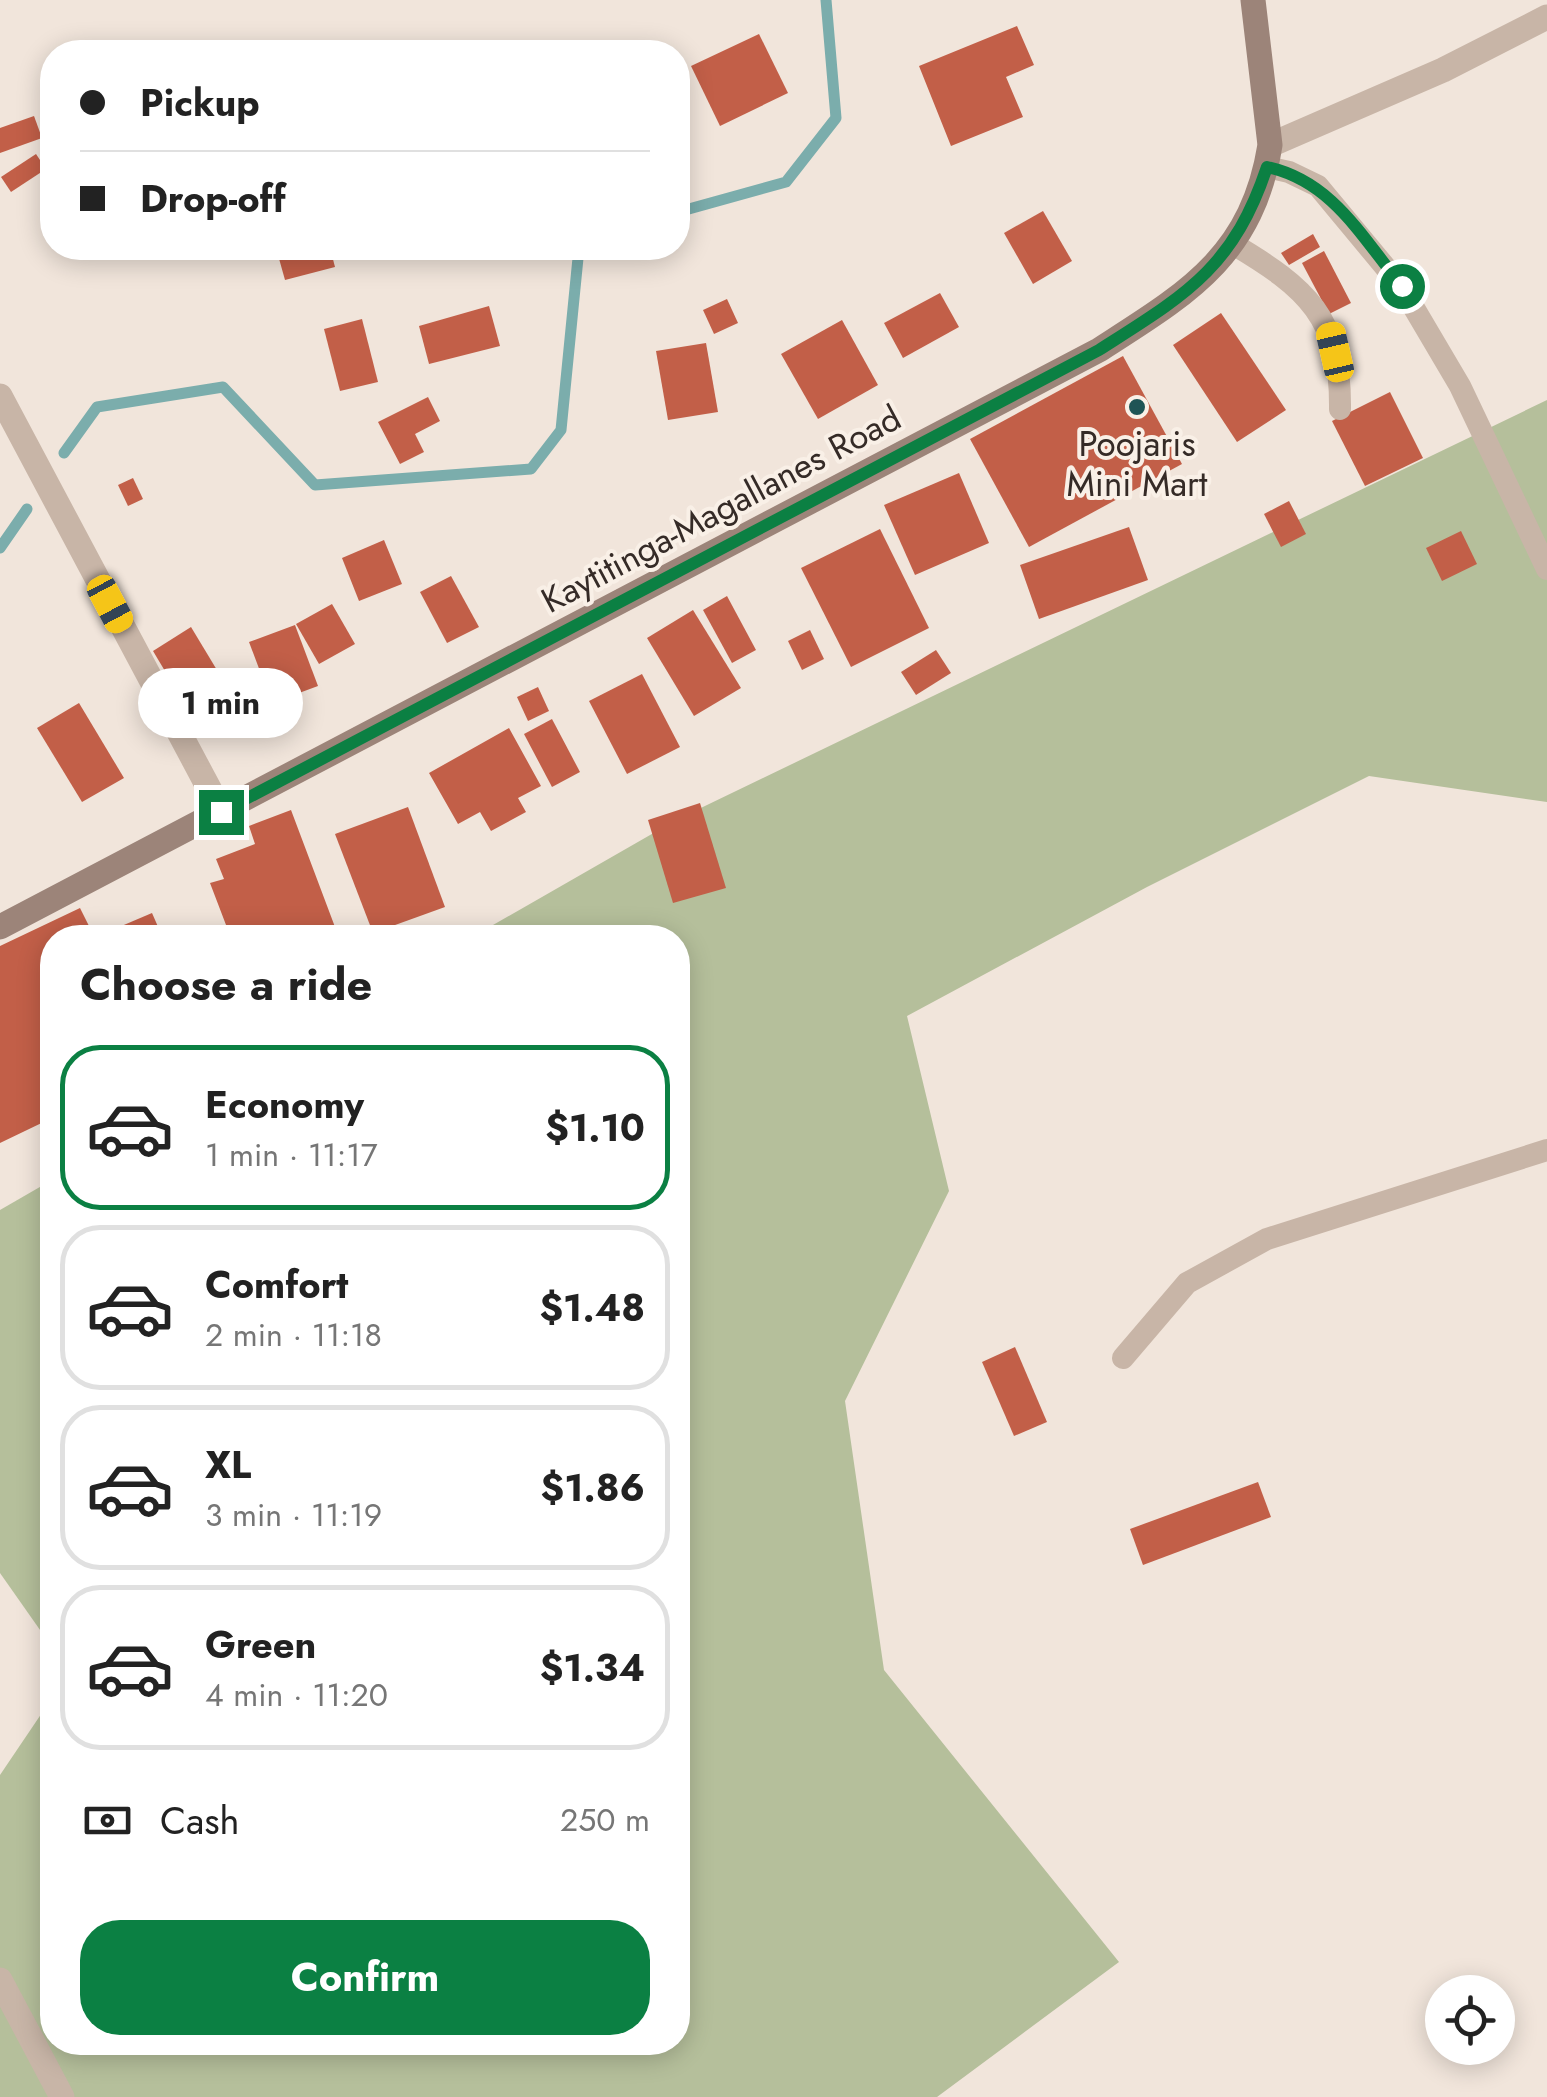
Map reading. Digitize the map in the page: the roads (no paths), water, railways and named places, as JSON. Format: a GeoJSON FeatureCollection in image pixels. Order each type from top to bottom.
{"type":"FeatureCollection","features":[{"type":"Feature","properties":{"kind":"main road","name":"Kaytitinga-Magallanes Road"},"geometry":{"type":"LineString","coordinates":[[0,927],[1099,350],[1206,277],[1233,244],[1256,201],[1269,156],[1252,0]]}},
{"type":"Feature","properties":{"kind":"street"},"geometry":{"type":"LineString","coordinates":[[1269,156],[1547,17]]}},
{"type":"Feature","properties":{"kind":"street"},"geometry":{"type":"LineString","coordinates":[[0,396],[221,812]]}},
{"type":"Feature","properties":{"kind":"street"},"geometry":{"type":"LineString","coordinates":[[0,1980],[62,2097]]}},
{"type":"Feature","properties":{"kind":"lane"},"geometry":{"type":"LineString","coordinates":[[1269,156],[1289,172],[1318,186],[1402,286],[1460,386],[1547,569]]}},
{"type":"Feature","properties":{"kind":"lane"},"geometry":{"type":"LineString","coordinates":[[1233,244],[1276,270],[1308,298],[1330,331],[1340,374],[1340,409]]}},
{"type":"Feature","properties":{"kind":"lane"},"geometry":{"type":"LineString","coordinates":[[1123,1358],[1187,1284],[1267,1239],[1547,1150]]}},
{"type":"Feature","properties":{"kind":"waterway"},"geometry":{"type":"LineString","coordinates":[[690,209],[786,182],[836,118],[826,0]]}},
{"type":"Feature","properties":{"kind":"waterway"},"geometry":{"type":"LineString","coordinates":[[64,453],[97,407],[223,387],[315,485],[531,469],[561,430],[578,260]]}},
{"type":"Feature","properties":{"kind":"waterway"},"geometry":{"type":"LineString","coordinates":[[0,548],[27,509]]}},
{"type":"Feature","properties":{"kind":"place","name":"Poojaris Mini Mart"},"geometry":{"type":"Point","coordinates":[1137,407]}}]}
